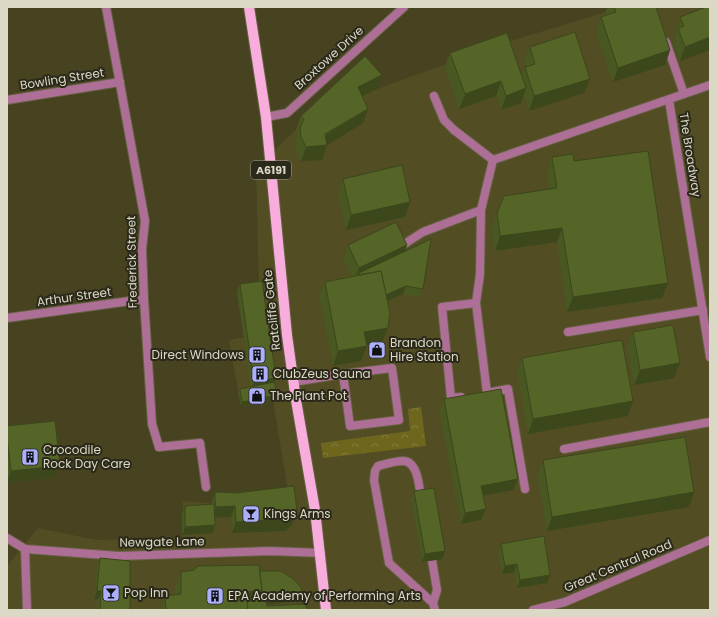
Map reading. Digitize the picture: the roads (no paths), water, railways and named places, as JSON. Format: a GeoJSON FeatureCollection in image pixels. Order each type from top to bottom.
{"type":"FeatureCollection","features":[{"type":"Feature","properties":{"kind":"main road","name":"Ratcliffe Gate"},"geometry":{"type":"LineString","coordinates":[[249,7],[266,117],[287,335],[293,382],[314,499],[326,610]]}},
{"type":"Feature","properties":{"kind":"street","name":"Frederick Street"},"geometry":{"type":"LineString","coordinates":[[106,7],[145,221],[142,248],[152,424],[159,447],[200,443],[206,487]]}},
{"type":"Feature","properties":{"kind":"street","name":"Broxtowe Drive"},"geometry":{"type":"LineString","coordinates":[[266,117],[287,113],[404,7]]}},
{"type":"Feature","properties":{"kind":"street"},"geometry":{"type":"LineString","coordinates":[[663,33],[684,94]]}},
{"type":"Feature","properties":{"kind":"street","name":"Bowling Street"},"geometry":{"type":"LineString","coordinates":[[7,100],[120,82]]}},
{"type":"Feature","properties":{"kind":"street"},"geometry":{"type":"LineString","coordinates":[[493,160],[710,85]]}},
{"type":"Feature","properties":{"kind":"street"},"geometry":{"type":"LineString","coordinates":[[434,96],[444,120],[454,130],[493,160]]}},
{"type":"Feature","properties":{"kind":"street","name":"The Broadway"},"geometry":{"type":"LineString","coordinates":[[669,100],[703,310],[708,330],[710,357]]}},
{"type":"Feature","properties":{"kind":"street"},"geometry":{"type":"LineString","coordinates":[[480,394],[476,303],[480,274],[481,210],[493,160]]}},
{"type":"Feature","properties":{"kind":"street"},"geometry":{"type":"LineString","coordinates":[[398,248],[423,232],[481,210]]}},
{"type":"Feature","properties":{"kind":"street","name":"Arthur Street"},"geometry":{"type":"LineString","coordinates":[[7,318],[144,299]]}},
{"type":"Feature","properties":{"kind":"street"},"geometry":{"type":"LineString","coordinates":[[476,303],[442,307],[451,398],[508,389],[525,489]]}},
{"type":"Feature","properties":{"kind":"street"},"geometry":{"type":"LineString","coordinates":[[568,332],[703,310]]}},
{"type":"Feature","properties":{"kind":"street"},"geometry":{"type":"LineString","coordinates":[[293,382],[343,374],[392,368],[399,420],[350,426],[343,374]]}},
{"type":"Feature","properties":{"kind":"street"},"geometry":{"type":"LineString","coordinates":[[564,448],[710,422]]}},
{"type":"Feature","properties":{"kind":"street"},"geometry":{"type":"LineString","coordinates":[[421,497],[416,471],[410,463],[404,461],[378,466],[375,471],[374,480],[389,563],[434,606],[438,590],[433,563]]}},
{"type":"Feature","properties":{"kind":"street","name":"Newgate Lane"},"geometry":{"type":"LineString","coordinates":[[7,538],[25,549],[119,556],[270,552],[321,553]]}},
{"type":"Feature","properties":{"kind":"street","name":"Great Central Road"},"geometry":{"type":"LineString","coordinates":[[534,610],[565,602],[710,540]]}},
{"type":"Feature","properties":{"kind":"street"},"geometry":{"type":"LineString","coordinates":[[25,549],[27,610]]}},
{"type":"Feature","properties":{"kind":"place","name":"Brandon Hire Station"},"geometry":{"type":"Point","coordinates":[377,350]}},
{"type":"Feature","properties":{"kind":"place","name":"Direct Windows"},"geometry":{"type":"Point","coordinates":[257,355]}},
{"type":"Feature","properties":{"kind":"place","name":"ClubZeus Sauna"},"geometry":{"type":"Point","coordinates":[260,374]}},
{"type":"Feature","properties":{"kind":"place","name":"The Plant Pot"},"geometry":{"type":"Point","coordinates":[257,396]}},
{"type":"Feature","properties":{"kind":"place","name":"Crocodile Rock Day Care"},"geometry":{"type":"Point","coordinates":[30,457]}},
{"type":"Feature","properties":{"kind":"place","name":"Kings Arms"},"geometry":{"type":"Point","coordinates":[251,514]}},
{"type":"Feature","properties":{"kind":"place","name":"Pop Inn"},"geometry":{"type":"Point","coordinates":[111,593]}},
{"type":"Feature","properties":{"kind":"place","name":"EPA Academy of Performing Arts"},"geometry":{"type":"Point","coordinates":[215,596]}}]}
